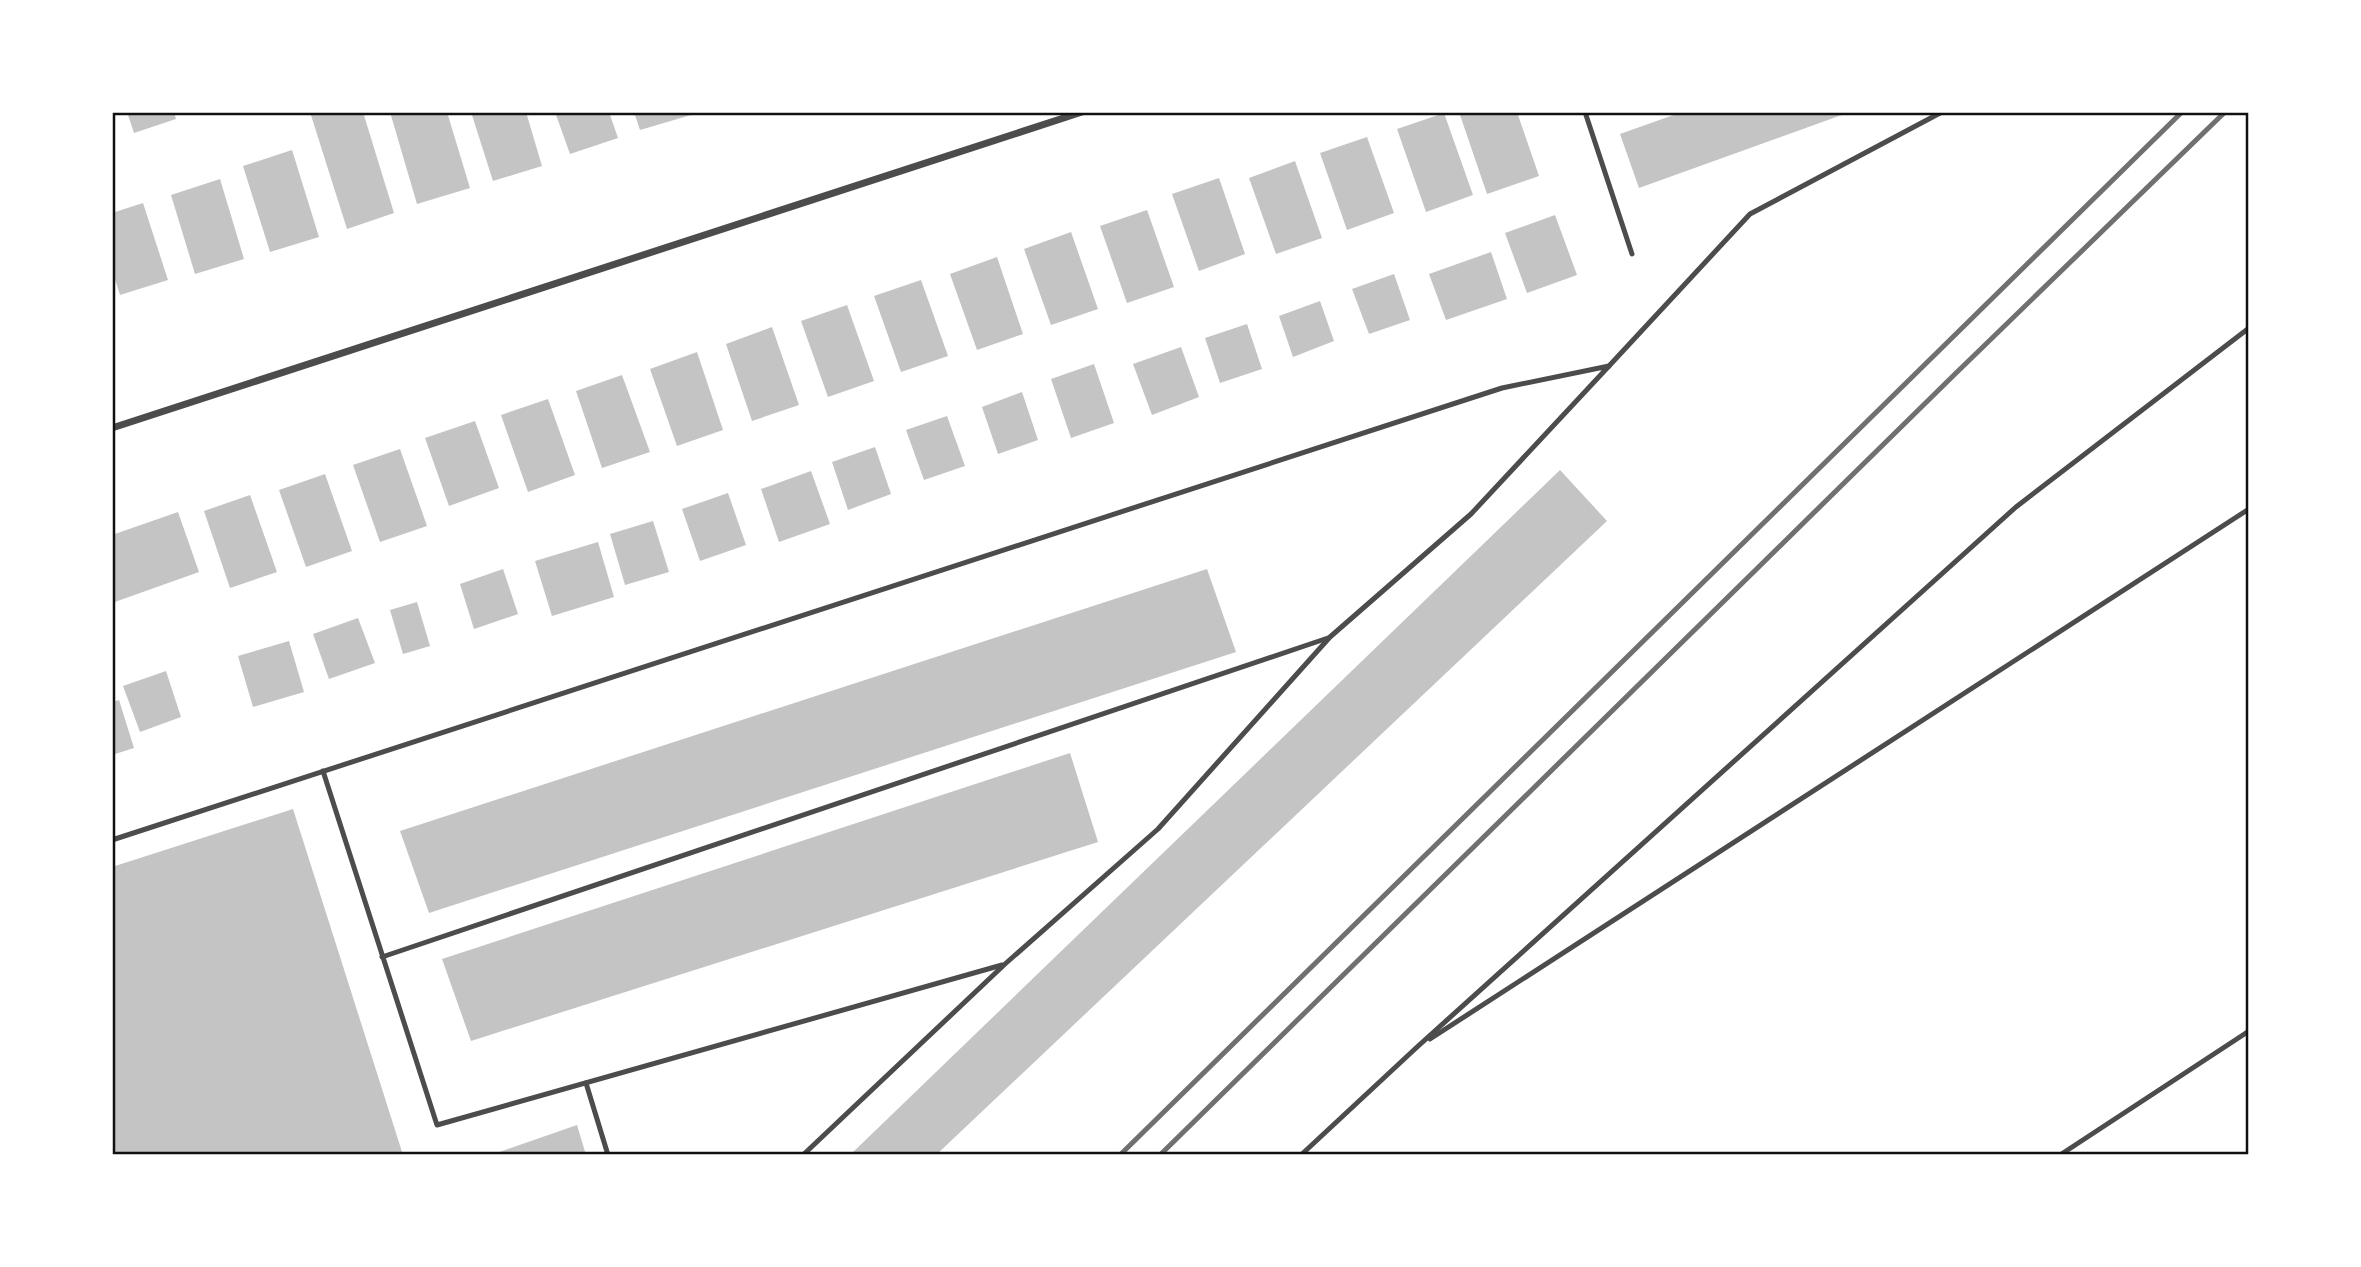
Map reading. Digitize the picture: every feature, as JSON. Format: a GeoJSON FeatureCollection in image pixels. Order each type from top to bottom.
{"type":"FeatureCollection","features":[{"type":"Feature","properties":{"kind":"street"},"geometry":{"type":"LineString","coordinates":[[112,428],[1082,112]]}},
{"type":"Feature","properties":{"kind":"lane"},"geometry":{"type":"LineString","coordinates":[[1585,112],[1632,254]]}},
{"type":"Feature","properties":{"kind":"lane"},"geometry":{"type":"LineString","coordinates":[[803,1155],[1005,964],[1158,829],[1330,638],[1471,514],[1750,214],[1942,112]]}},
{"type":"Feature","properties":{"kind":"lane"},"geometry":{"type":"LineString","coordinates":[[1301,1155],[2016,507],[2249,328]]}},
{"type":"Feature","properties":{"kind":"lane"},"geometry":{"type":"LineString","coordinates":[[112,840],[1502,388],[1609,366]]}},
{"type":"Feature","properties":{"kind":"lane"},"geometry":{"type":"LineString","coordinates":[[1416,1048],[2249,509]]}},
{"type":"Feature","properties":{"kind":"lane"},"geometry":{"type":"LineString","coordinates":[[382,957],[1330,638]]}},
{"type":"Feature","properties":{"kind":"lane"},"geometry":{"type":"LineString","coordinates":[[323,771],[437,1125],[1005,964]]}},
{"type":"Feature","properties":{"kind":"lane"},"geometry":{"type":"LineString","coordinates":[[2060,1155],[2249,1031]]}},
{"type":"Feature","properties":{"kind":"lane"},"geometry":{"type":"LineString","coordinates":[[586,1083],[608,1155]]}},
{"type":"Feature","properties":{"kind":"building"},"geometry":{"type":"Polygon","coordinates":[[[127,112],[174,112],[176,119],[134,133],[127,112]]]}},
{"type":"Feature","properties":{"kind":"building"},"geometry":{"type":"Polygon","coordinates":[[[310,112],[363,112],[394,213],[347,229],[310,112]]]}},
{"type":"Feature","properties":{"kind":"building"},"geometry":{"type":"Polygon","coordinates":[[[390,112],[447,112],[470,188],[417,204],[390,112]]]}},
{"type":"Feature","properties":{"kind":"building"},"geometry":{"type":"Polygon","coordinates":[[[471,112],[526,112],[542,166],[493,181],[471,112]]]}},
{"type":"Feature","properties":{"kind":"building"},"geometry":{"type":"Polygon","coordinates":[[[555,112],[609,112],[618,138],[570,154],[555,112]]]}},
{"type":"Feature","properties":{"kind":"building"},"geometry":{"type":"Polygon","coordinates":[[[634,112],[690,112],[691,115],[640,130],[634,112]]]}},
{"type":"Feature","properties":{"kind":"building"},"geometry":{"type":"Polygon","coordinates":[[[1459,112],[1517,112],[1539,176],[1487,194],[1459,112]]]}},
{"type":"Feature","properties":{"kind":"building"},"geometry":{"type":"Polygon","coordinates":[[[1682,112],[1850,112],[1639,188],[1620,134],[1682,112]]]}},
{"type":"Feature","properties":{"kind":"building"},"geometry":{"type":"Polygon","coordinates":[[[1444,113],[1473,195],[1426,212],[1397,129],[1444,113]]]}},
{"type":"Feature","properties":{"kind":"building"},"geometry":{"type":"Polygon","coordinates":[[[1367,137],[1394,213],[1347,230],[1320,153],[1367,137]]]}},
{"type":"Feature","properties":{"kind":"building"},"geometry":{"type":"Polygon","coordinates":[[[292,150],[319,237],[270,252],[243,166],[292,150]]]}},
{"type":"Feature","properties":{"kind":"building"},"geometry":{"type":"Polygon","coordinates":[[[1295,161],[1322,238],[1276,254],[1249,178],[1295,161]]]}},
{"type":"Feature","properties":{"kind":"building"},"geometry":{"type":"Polygon","coordinates":[[[1219,178],[1245,254],[1199,271],[1172,194],[1219,178]]]}},
{"type":"Feature","properties":{"kind":"building"},"geometry":{"type":"Polygon","coordinates":[[[220,179],[244,259],[195,274],[171,195],[220,179]]]}},
{"type":"Feature","properties":{"kind":"building"},"geometry":{"type":"Polygon","coordinates":[[[143,203],[168,280],[120,295],[112,270],[112,213],[143,203]]]}},
{"type":"Feature","properties":{"kind":"building"},"geometry":{"type":"Polygon","coordinates":[[[1147,210],[1174,287],[1127,303],[1100,226],[1147,210]]]}},
{"type":"Feature","properties":{"kind":"building"},"geometry":{"type":"Polygon","coordinates":[[[1555,215],[1577,275],[1527,293],[1505,233],[1555,215]]]}},
{"type":"Feature","properties":{"kind":"building"},"geometry":{"type":"Polygon","coordinates":[[[1071,232],[1098,309],[1051,325],[1024,249],[1071,232]]]}},
{"type":"Feature","properties":{"kind":"building"},"geometry":{"type":"Polygon","coordinates":[[[1491,252],[1507,299],[1446,320],[1429,274],[1491,252]]]}},
{"type":"Feature","properties":{"kind":"building"},"geometry":{"type":"Polygon","coordinates":[[[997,257],[1023,334],[977,350],[950,274],[997,257]]]}},
{"type":"Feature","properties":{"kind":"building"},"geometry":{"type":"Polygon","coordinates":[[[1394,274],[1410,320],[1369,334],[1352,289],[1394,274]]]}},
{"type":"Feature","properties":{"kind":"building"},"geometry":{"type":"Polygon","coordinates":[[[921,280],[948,356],[901,372],[874,296],[921,280]]]}},
{"type":"Feature","properties":{"kind":"building"},"geometry":{"type":"Polygon","coordinates":[[[1320,301],[1334,341],[1293,357],[1279,316],[1320,301]]]}},
{"type":"Feature","properties":{"kind":"building"},"geometry":{"type":"Polygon","coordinates":[[[847,305],[874,381],[828,397],[801,321],[847,305]]]}},
{"type":"Feature","properties":{"kind":"building"},"geometry":{"type":"Polygon","coordinates":[[[1247,324],[1262,369],[1220,383],[1205,338],[1247,324]]]}},
{"type":"Feature","properties":{"kind":"building"},"geometry":{"type":"Polygon","coordinates":[[[772,327],[799,405],[752,421],[726,344],[772,327]]]}},
{"type":"Feature","properties":{"kind":"building"},"geometry":{"type":"Polygon","coordinates":[[[1181,347],[1199,397],[1152,415],[1133,364],[1181,347]]]}},
{"type":"Feature","properties":{"kind":"building"},"geometry":{"type":"Polygon","coordinates":[[[697,352],[723,430],[677,446],[650,369],[697,352]]]}},
{"type":"Feature","properties":{"kind":"building"},"geometry":{"type":"Polygon","coordinates":[[[1094,364],[1114,423],[1071,438],[1051,379],[1094,364]]]}},
{"type":"Feature","properties":{"kind":"building"},"geometry":{"type":"Polygon","coordinates":[[[622,375],[650,452],[602,468],[576,391],[622,375]]]}},
{"type":"Feature","properties":{"kind":"building"},"geometry":{"type":"Polygon","coordinates":[[[1022,392],[1038,440],[998,454],[982,407],[1022,392]]]}},
{"type":"Feature","properties":{"kind":"building"},"geometry":{"type":"Polygon","coordinates":[[[548,399],[575,475],[528,492],[501,415],[548,399]]]}},
{"type":"Feature","properties":{"kind":"building"},"geometry":{"type":"Polygon","coordinates":[[[947,416],[965,466],[924,480],[906,430],[947,416]]]}},
{"type":"Feature","properties":{"kind":"building"},"geometry":{"type":"Polygon","coordinates":[[[475,421],[499,488],[449,506],[425,438],[475,421]]]}},
{"type":"Feature","properties":{"kind":"building"},"geometry":{"type":"Polygon","coordinates":[[[875,447],[891,494],[848,510],[832,462],[875,447]]]}},
{"type":"Feature","properties":{"kind":"building"},"geometry":{"type":"Polygon","coordinates":[[[400,449],[427,526],[380,542],[353,465],[400,449]]]}},
{"type":"Feature","properties":{"kind":"building"},"geometry":{"type":"Polygon","coordinates":[[[1560,470],[1607,521],[936,1155],[850,1155],[1560,470]]]}},
{"type":"Feature","properties":{"kind":"building"},"geometry":{"type":"Polygon","coordinates":[[[811,471],[830,524],[779,542],[761,489],[811,471]]]}},
{"type":"Feature","properties":{"kind":"building"},"geometry":{"type":"Polygon","coordinates":[[[325,474],[352,551],[306,567],[279,490],[325,474]]]}},
{"type":"Feature","properties":{"kind":"building"},"geometry":{"type":"Polygon","coordinates":[[[728,493],[746,545],[700,561],[682,509],[728,493]]]}},
{"type":"Feature","properties":{"kind":"building"},"geometry":{"type":"Polygon","coordinates":[[[250,495],[277,572],[230,588],[204,511],[250,495]]]}},
{"type":"Feature","properties":{"kind":"building"},"geometry":{"type":"Polygon","coordinates":[[[178,512],[199,572],[112,603],[112,535],[178,512]]]}},
{"type":"Feature","properties":{"kind":"building"},"geometry":{"type":"Polygon","coordinates":[[[653,521],[669,572],[625,585],[610,534],[653,521]]]}},
{"type":"Feature","properties":{"kind":"building"},"geometry":{"type":"Polygon","coordinates":[[[598,542],[614,597],[552,616],[535,561],[598,542]]]}},
{"type":"Feature","properties":{"kind":"building"},"geometry":{"type":"Polygon","coordinates":[[[503,569],[518,614],[474,629],[460,584],[503,569]]]}},
{"type":"Feature","properties":{"kind":"building"},"geometry":{"type":"Polygon","coordinates":[[[1207,569],[1236,652],[429,913],[400,831],[1207,569]]]}},
{"type":"Feature","properties":{"kind":"building"},"geometry":{"type":"Polygon","coordinates":[[[417,602],[430,646],[403,654],[390,610],[417,602]]]}},
{"type":"Feature","properties":{"kind":"building"},"geometry":{"type":"Polygon","coordinates":[[[358,618],[375,663],[329,679],[313,634],[358,618]]]}},
{"type":"Feature","properties":{"kind":"building"},"geometry":{"type":"Polygon","coordinates":[[[289,641],[304,692],[253,707],[238,656],[289,641]]]}},
{"type":"Feature","properties":{"kind":"building"},"geometry":{"type":"Polygon","coordinates":[[[166,671],[181,717],[140,732],[123,686],[166,671]]]}},
{"type":"Feature","properties":{"kind":"building"},"geometry":{"type":"Polygon","coordinates":[[[119,700],[134,748],[112,755],[112,702],[119,700]]]}},
{"type":"Feature","properties":{"kind":"building"},"geometry":{"type":"Polygon","coordinates":[[[1070,753],[1098,842],[471,1041],[442,959],[1070,753]]]}},
{"type":"Feature","properties":{"kind":"building"},"geometry":{"type":"Polygon","coordinates":[[[293,809],[403,1155],[112,1155],[112,867],[293,809]]]}},
{"type":"Feature","properties":{"kind":"building"},"geometry":{"type":"Polygon","coordinates":[[[577,1125],[586,1155],[491,1155],[577,1125]]]}},
{"type":"Feature","properties":{"kind":"railway"},"geometry":{"type":"LineString","coordinates":[[1120,1155],[2182,112]]}},
{"type":"Feature","properties":{"kind":"railway"},"geometry":{"type":"LineString","coordinates":[[1160,1155],[2225,112]]}}]}
